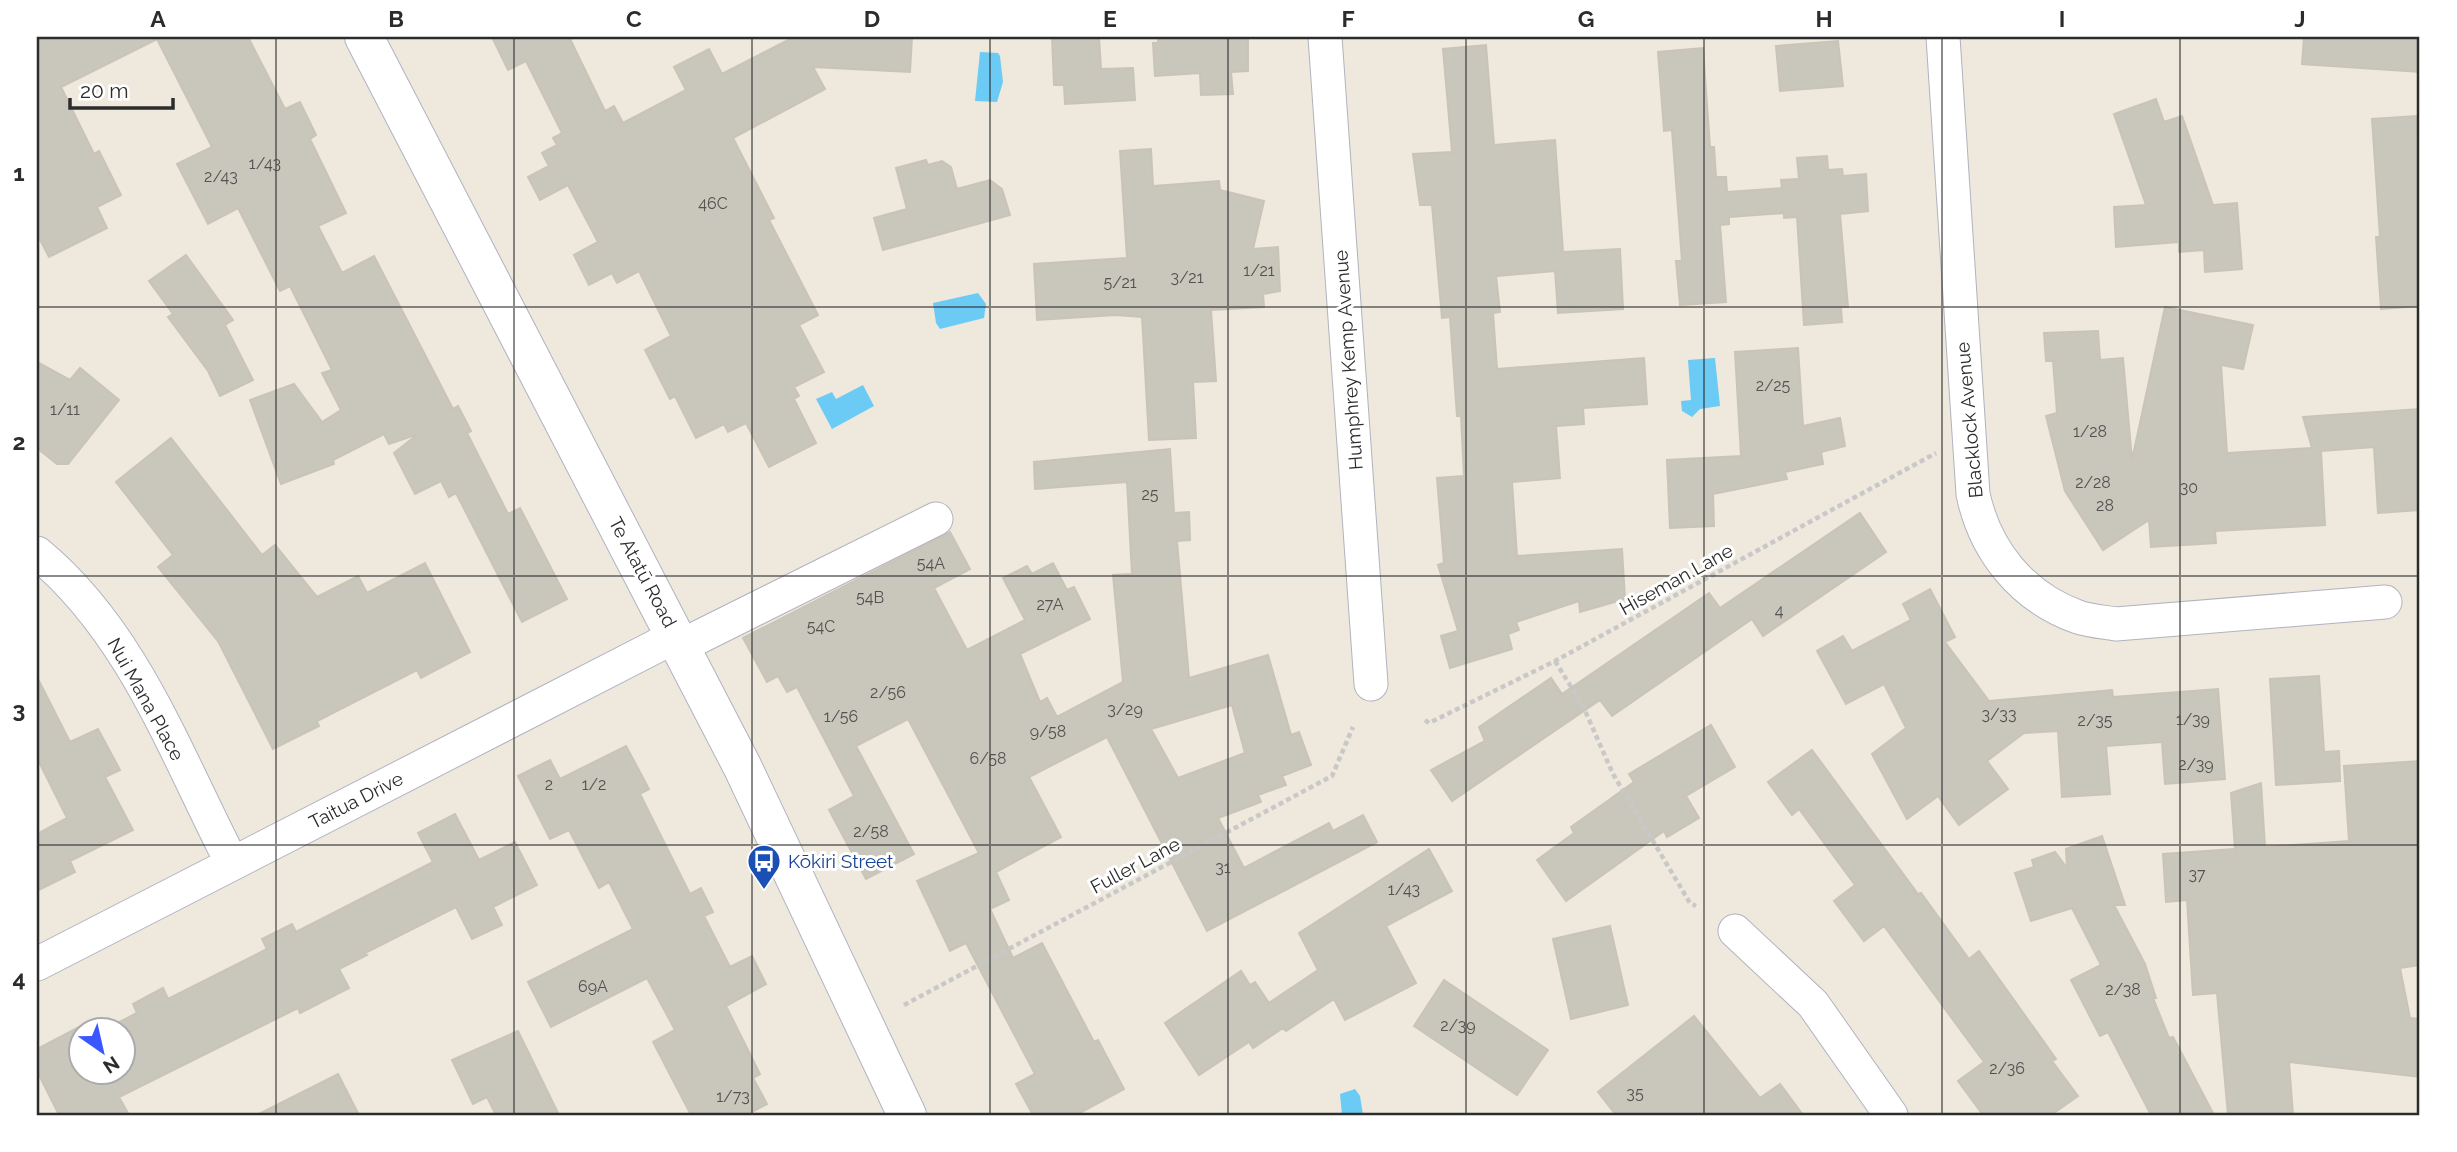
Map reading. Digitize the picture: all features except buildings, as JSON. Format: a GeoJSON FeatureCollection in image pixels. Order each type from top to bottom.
{"type":"FeatureCollection","features":[{"type":"Feature","properties":{"kind":"main road","name":"Te Atatū Road"},"geometry":{"type":"LineString","coordinates":[[364,37],[679,641],[907,1115]]}},
{"type":"Feature","properties":{"kind":"street","name":"Humphrey Kemp Avenue"},"geometry":{"type":"LineString","coordinates":[[1325,37],[1371,684]]}},
{"type":"Feature","properties":{"kind":"street","name":"Blacklock Avenue"},"geometry":{"type":"LineString","coordinates":[[1943,37],[1973,494],[1980,524],[1995,553],[2017,578],[2045,600],[2079,617],[2116,624],[2385,602]]}},
{"type":"Feature","properties":{"kind":"street","name":"Taitua Drive"},"geometry":{"type":"LineString","coordinates":[[37,964],[232,863],[679,641],[936,519]]}},
{"type":"Feature","properties":{"kind":"street","name":"Nui Mana Place"},"geometry":{"type":"LineString","coordinates":[[37,553],[87,601],[116,640],[146,691],[232,863]]}},
{"type":"Feature","properties":{"kind":"street"},"geometry":{"type":"LineString","coordinates":[[1735,931],[1813,1004],[1891,1115]]}},
{"type":"Feature","properties":{"kind":"path","name":"Hiseman Lane"},"geometry":{"type":"LineString","coordinates":[[1424,720],[1429,723],[1555,661],[1938,451]]}},
{"type":"Feature","properties":{"kind":"path"},"geometry":{"type":"LineString","coordinates":[[1555,661],[1583,705],[1613,774],[1690,902],[1696,906]]}},
{"type":"Feature","properties":{"kind":"path","name":"Fuller Lane"},"geometry":{"type":"LineString","coordinates":[[904,1005],[1332,776],[1353,727]]}},
{"type":"Feature","properties":{"kind":"water"},"geometry":{"type":"Polygon","coordinates":[[[980,52],[998,53],[1000,56],[1003,82],[997,102],[975,101],[980,52]]]}},
{"type":"Feature","properties":{"kind":"water"},"geometry":{"type":"Polygon","coordinates":[[[978,293],[986,304],[984,318],[940,329],[936,323],[933,303],[978,293]]]}},
{"type":"Feature","properties":{"kind":"water"},"geometry":{"type":"Polygon","coordinates":[[[1715,358],[1720,406],[1700,409],[1692,417],[1682,411],[1681,401],[1691,400],[1688,360],[1715,358]]]}},
{"type":"Feature","properties":{"kind":"water"},"geometry":{"type":"Polygon","coordinates":[[[863,385],[874,406],[832,429],[816,399],[832,392],[836,399],[863,385]]]}},
{"type":"Feature","properties":{"kind":"water"},"geometry":{"type":"Polygon","coordinates":[[[1355,1089],[1360,1096],[1363,1115],[1342,1115],[1340,1094],[1355,1089]]]}},
{"type":"Feature","properties":{"kind":"place","name":"Kōkiri Street"},"geometry":{"type":"Point","coordinates":[764,891]}}]}
